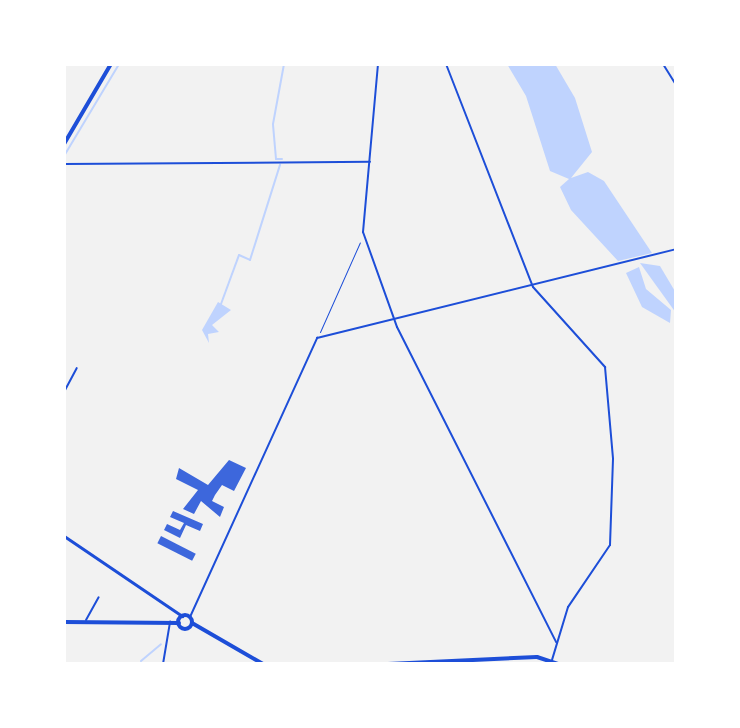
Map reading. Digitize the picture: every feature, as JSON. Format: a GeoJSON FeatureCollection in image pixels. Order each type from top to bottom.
{"type":"FeatureCollection","features":[{"type":"Feature","properties":{"kind":"main road"},"geometry":{"type":"LineString","coordinates":[[64,144],[111,64]]}},
{"type":"Feature","properties":{"kind":"main road"},"geometry":{"type":"LineString","coordinates":[[179,623],[182,616],[190,617],[192,623],[263,664]]}},
{"type":"Feature","properties":{"kind":"main road"},"geometry":{"type":"LineString","coordinates":[[64,622],[170,621],[179,623],[185,629],[192,623]]}},
{"type":"Feature","properties":{"kind":"main road"},"geometry":{"type":"LineString","coordinates":[[388,664],[552,660],[558,664]]}},
{"type":"Feature","properties":{"kind":"street"},"geometry":{"type":"LineString","coordinates":[[378,64],[363,232],[394,321],[556,643]]}},
{"type":"Feature","properties":{"kind":"street"},"geometry":{"type":"LineString","coordinates":[[446,64],[533,287],[605,367],[612,434],[610,545],[568,607],[552,660]]}},
{"type":"Feature","properties":{"kind":"street"},"geometry":{"type":"LineString","coordinates":[[663,64],[676,85]]}},
{"type":"Feature","properties":{"kind":"street"},"geometry":{"type":"LineString","coordinates":[[64,164],[370,162]]}},
{"type":"Feature","properties":{"kind":"street"},"geometry":{"type":"LineString","coordinates":[[190,617],[317,338],[533,287],[676,249]]}},
{"type":"Feature","properties":{"kind":"street"},"geometry":{"type":"LineString","coordinates":[[64,392],[77,368]]}},
{"type":"Feature","properties":{"kind":"street"},"geometry":{"type":"LineString","coordinates":[[64,536],[182,616]]}},
{"type":"Feature","properties":{"kind":"street"},"geometry":{"type":"LineString","coordinates":[[86,620],[99,597]]}},
{"type":"Feature","properties":{"kind":"street"},"geometry":{"type":"LineString","coordinates":[[163,664],[170,621]]}},
{"type":"Feature","properties":{"kind":"path"},"geometry":{"type":"LineString","coordinates":[[317,338],[363,232]]}},
{"type":"Feature","properties":{"kind":"water"},"geometry":{"type":"Polygon","coordinates":[[[507,64],[555,64],[575,98],[592,152],[571,178],[588,172],[604,181],[652,253],[618,261],[571,210],[560,187],[569,179],[550,171],[526,96],[507,64]]]}},
{"type":"Feature","properties":{"kind":"water"},"geometry":{"type":"Polygon","coordinates":[[[640,263],[660,266],[676,293],[676,313],[640,263]]]}},
{"type":"Feature","properties":{"kind":"water"},"geometry":{"type":"Polygon","coordinates":[[[639,267],[646,289],[671,310],[670,323],[642,307],[626,273],[639,267]]]}},
{"type":"Feature","properties":{"kind":"water"},"geometry":{"type":"Polygon","coordinates":[[[218,302],[231,310],[212,325],[219,332],[208,334],[209,343],[202,330],[218,302]]]}},
{"type":"Feature","properties":{"kind":"building"},"geometry":{"type":"Polygon","coordinates":[[[229,460],[246,468],[234,491],[222,485],[215,495],[212,501],[224,507],[220,517],[201,501],[194,514],[183,509],[198,490],[176,479],[179,468],[208,485],[229,460]]]}},
{"type":"Feature","properties":{"kind":"building"},"geometry":{"type":"Polygon","coordinates":[[[173,511],[203,524],[200,531],[186,525],[180,538],[164,530],[167,524],[180,530],[184,523],[170,517],[173,511]]]}},
{"type":"Feature","properties":{"kind":"building"},"geometry":{"type":"Polygon","coordinates":[[[161,536],[196,554],[192,561],[157,543],[161,536]]]}},
{"type":"Feature","properties":{"kind":"waterway"},"geometry":{"type":"LineString","coordinates":[[64,156],[119,64]]}},
{"type":"Feature","properties":{"kind":"waterway"},"geometry":{"type":"LineString","coordinates":[[282,159],[276,159],[273,124],[284,64]]}},
{"type":"Feature","properties":{"kind":"waterway"},"geometry":{"type":"LineString","coordinates":[[221,304],[239,255],[250,260],[280,165]]}},
{"type":"Feature","properties":{"kind":"waterway"},"geometry":{"type":"LineString","coordinates":[[676,552],[676,579]]}},
{"type":"Feature","properties":{"kind":"waterway"},"geometry":{"type":"LineString","coordinates":[[141,661],[161,644]]}}]}
